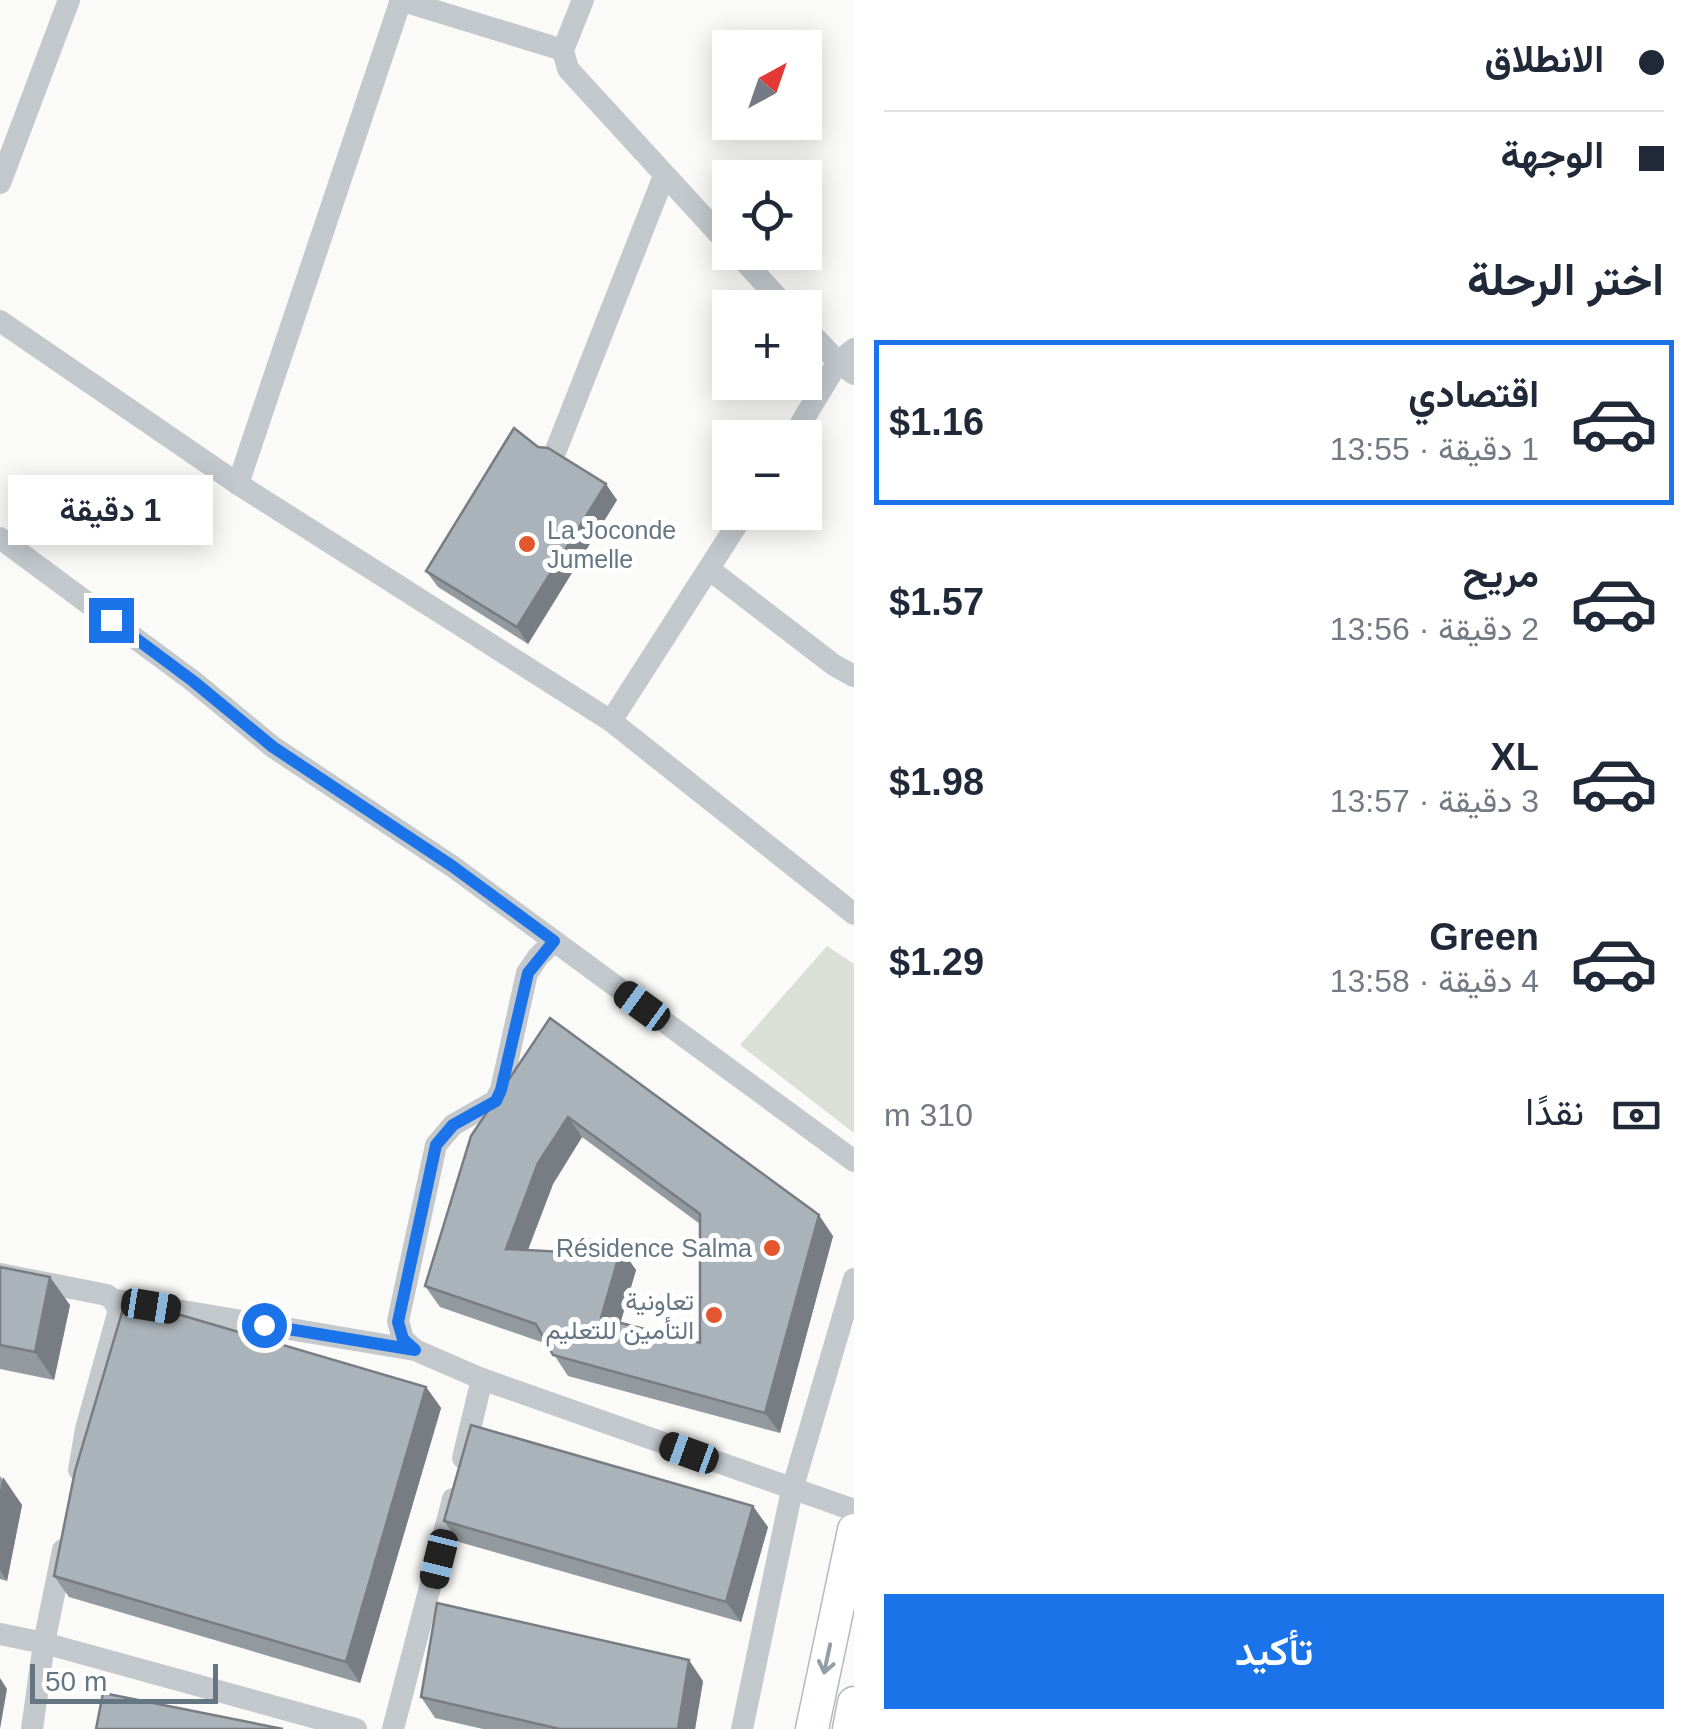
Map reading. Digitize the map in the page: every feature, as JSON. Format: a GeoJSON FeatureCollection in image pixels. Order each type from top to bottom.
{"type":"FeatureCollection","features":[{"type":"Feature","properties":{"kind":"main road"},"geometry":{"type":"LineString","coordinates":[[812,1729],[854,1530]]}},
{"type":"Feature","properties":{"kind":"main road"},"geometry":{"type":"LineString","coordinates":[[848,1729],[854,1702]]}},
{"type":"Feature","properties":{"kind":"street"},"geometry":{"type":"LineString","coordinates":[[0,183],[70,0]]}},
{"type":"Feature","properties":{"kind":"street"},"geometry":{"type":"LineString","coordinates":[[238,484],[400,0],[562,50]]}},
{"type":"Feature","properties":{"kind":"street"},"geometry":{"type":"LineString","coordinates":[[582,0],[562,50],[568,69],[712,227]]}},
{"type":"Feature","properties":{"kind":"street"},"geometry":{"type":"LineString","coordinates":[[556,450],[664,176]]}},
{"type":"Feature","properties":{"kind":"street"},"geometry":{"type":"LineString","coordinates":[[752,270],[771,290]]}},
{"type":"Feature","properties":{"kind":"street"},"geometry":{"type":"LineString","coordinates":[[0,320],[238,484],[611,721],[854,914]]}},
{"type":"Feature","properties":{"kind":"street"},"geometry":{"type":"LineString","coordinates":[[806,420],[849,362],[822,341]]}},
{"type":"Feature","properties":{"kind":"street"},"geometry":{"type":"LineString","coordinates":[[611,721],[734,530]]}},
{"type":"Feature","properties":{"kind":"street"},"geometry":{"type":"LineString","coordinates":[[0,538],[193,681],[273,747],[452,866],[845,1155],[854,1182]]}},
{"type":"Feature","properties":{"kind":"street"},"geometry":{"type":"LineString","coordinates":[[710,570],[854,676]]}},
{"type":"Feature","properties":{"kind":"street"},"geometry":{"type":"LineString","coordinates":[[415,1350],[403,1339],[398,1322],[436,1145],[453,1125],[496,1101],[528,973],[554,941]]}},
{"type":"Feature","properties":{"kind":"street"},"geometry":{"type":"LineString","coordinates":[[0,1274],[106,1295],[114,1300],[415,1350],[482,1379],[854,1510]]}},
{"type":"Feature","properties":{"kind":"street"},"geometry":{"type":"LineString","coordinates":[[742,1729],[792,1490],[854,1279]]}},
{"type":"Feature","properties":{"kind":"street"},"geometry":{"type":"LineString","coordinates":[[74,1500],[86,1429],[120,1310],[114,1300]]}},
{"type":"Feature","properties":{"kind":"street"},"geometry":{"type":"LineString","coordinates":[[393,1729],[482,1379]]}},
{"type":"Feature","properties":{"kind":"street"},"geometry":{"type":"LineString","coordinates":[[32,1729],[44,1643],[66,1536]]}},
{"type":"Feature","properties":{"kind":"street"},"geometry":{"type":"LineString","coordinates":[[0,1634],[356,1729]]}},
{"type":"Feature","properties":{"kind":"shaded area"},"geometry":{"type":"Polygon","coordinates":[[[827,946],[854,964],[854,1133],[740,1045],[827,946]]]}},
{"type":"Feature","properties":{"kind":"building","name":"La Joconde Jumelle"},"geometry":{"type":"Polygon","coordinates":[[[514,428],[538,447],[548,448],[606,484],[517,627],[426,571],[514,428]]]}},
{"type":"Feature","properties":{"kind":"building","name":"Résidence Salma"},"geometry":{"type":"Polygon","coordinates":[[[550,1018],[819,1215],[765,1413],[553,1355],[536,1324],[425,1286],[471,1136],[550,1018]],[[568,1117],[538,1163],[506,1249],[582,1253],[585,1238],[621,1249],[601,1318],[700,1343],[700,1214],[568,1117]]]}},
{"type":"Feature","properties":{"kind":"building"},"geometry":{"type":"Polygon","coordinates":[[[0,1267],[50,1277],[35,1352],[0,1345],[0,1267]]]}},
{"type":"Feature","properties":{"kind":"building"},"geometry":{"type":"Polygon","coordinates":[[[126,1299],[426,1387],[346,1662],[54,1576],[75,1471],[126,1299]]]}},
{"type":"Feature","properties":{"kind":"building"},"geometry":{"type":"Polygon","coordinates":[[[471,1425],[753,1506],[726,1602],[444,1521],[471,1425]]]}},
{"type":"Feature","properties":{"kind":"building"},"geometry":{"type":"Polygon","coordinates":[[[437,1603],[689,1660],[678,1729],[560,1729],[421,1697],[437,1603]]]}},
{"type":"Feature","properties":{"kind":"building"},"geometry":{"type":"Polygon","coordinates":[[[103,1693],[283,1729],[96,1729],[103,1693]]]}},
{"type":"Feature","properties":{"kind":"place","name":"La Joconde Jumelle"},"geometry":{"type":"Point","coordinates":[527,544]}},
{"type":"Feature","properties":{"kind":"place","name":"Résidence Salma"},"geometry":{"type":"Point","coordinates":[772,1248]}},
{"type":"Feature","properties":{"kind":"place","name":"تعاونية التأمين للتعليم"},"geometry":{"type":"Point","coordinates":[714,1315]}},
{"type":"Feature","properties":{"kind":"route"},"geometry":{"type":"LineString","coordinates":[[111,620],[273,747],[452,866],[554,941],[528,973],[496,1101],[453,1125],[436,1145],[398,1322],[403,1339],[415,1350],[264,1325]]}}]}
